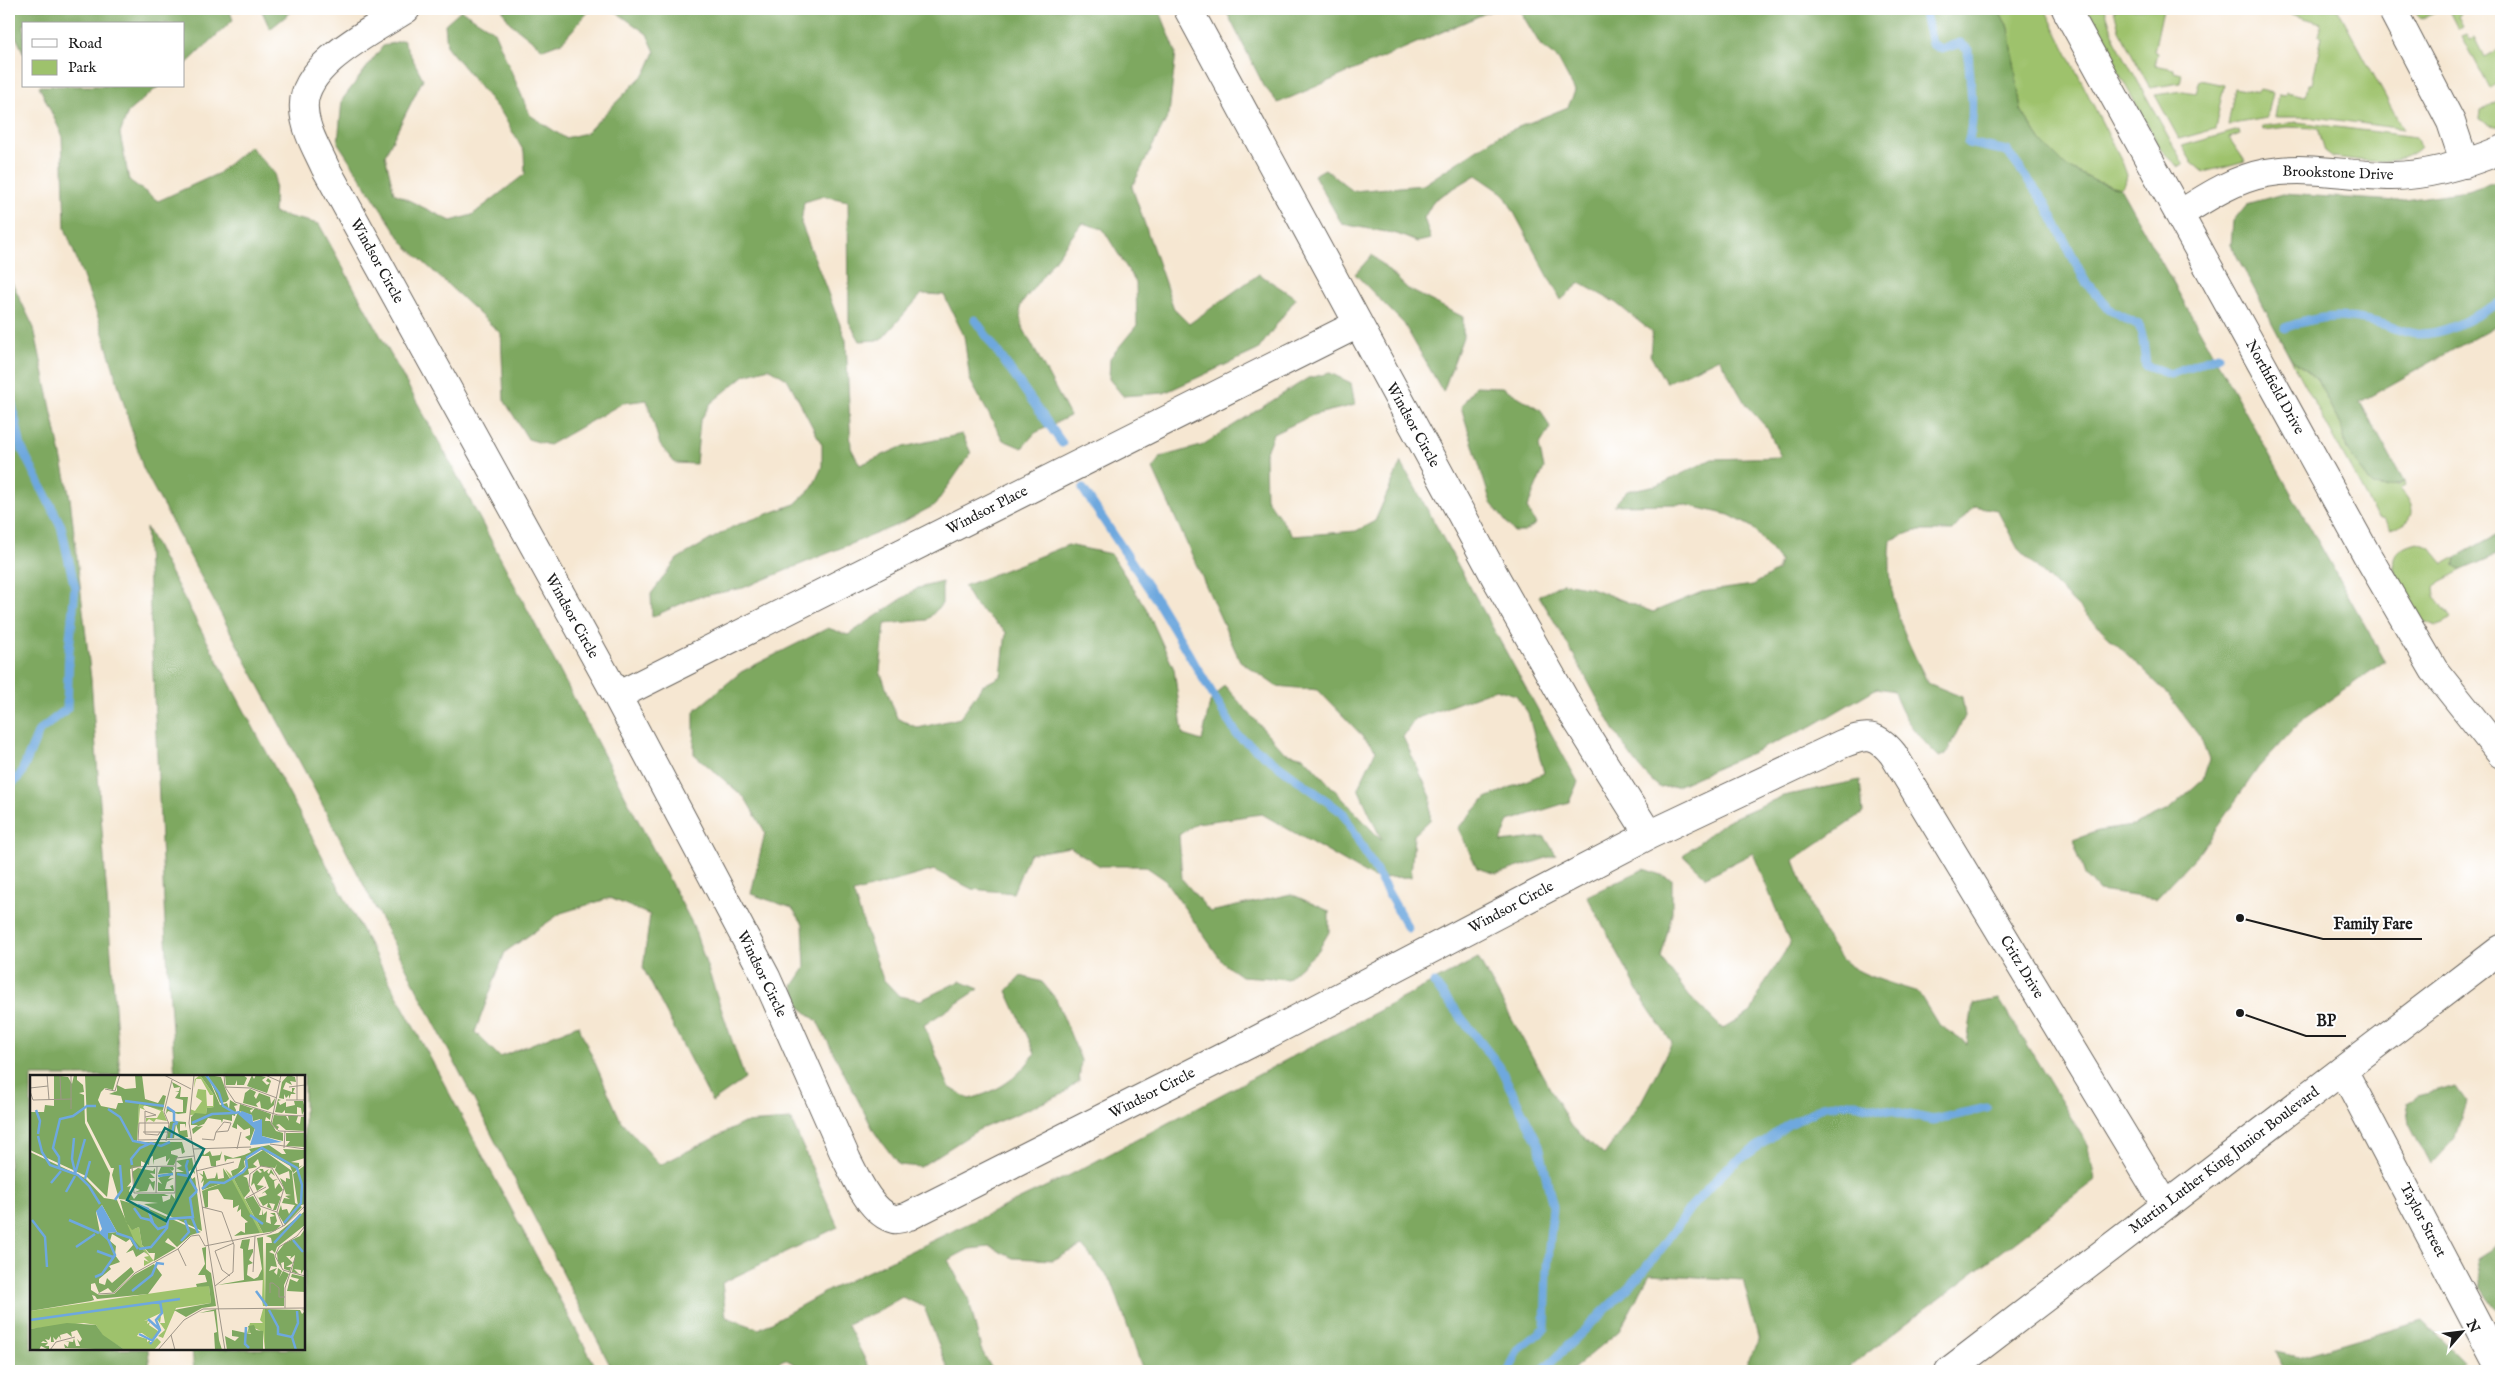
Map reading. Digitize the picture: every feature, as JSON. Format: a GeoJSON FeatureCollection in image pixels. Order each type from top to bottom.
{"type":"FeatureCollection","features":[{"type":"Feature","properties":{"kind":"street","name":"Windsor Circle"},"geometry":{"type":"LineString","coordinates":[[406,9],[339,53],[316,73],[305,90],[304,109],[309,132],[325,167],[617,696],[766,977],[823,1108],[862,1188],[880,1212],[894,1220],[909,1216],[1248,1045],[1649,835],[1842,744],[1858,738],[1872,737]]}},
{"type":"Feature","properties":{"kind":"street","name":"Windsor Circle"},"geometry":{"type":"LineString","coordinates":[[1188,9],[1358,324],[1570,709],[1649,835]]}},
{"type":"Feature","properties":{"kind":"street","name":"Northfield Drive"},"geometry":{"type":"LineString","coordinates":[[2066,9],[2367,555],[2439,678],[2501,754]]}},
{"type":"Feature","properties":{"kind":"street"},"geometry":{"type":"LineString","coordinates":[[2392,9],[2451,122],[2465,164]]}},
{"type":"Feature","properties":{"kind":"street","name":"Brookstone Drive"},"geometry":{"type":"LineString","coordinates":[[2180,214],[2228,186],[2264,173],[2282,170],[2304,170],[2392,176],[2428,172],[2465,164],[2501,150]]}},
{"type":"Feature","properties":{"kind":"street","name":"Windsor Place"},"geometry":{"type":"LineString","coordinates":[[617,696],[1358,324]]}},
{"type":"Feature","properties":{"kind":"street","name":"Critz Drive"},"geometry":{"type":"LineString","coordinates":[[1872,737],[1883,742],[1893,754],[2165,1204]]}},
{"type":"Feature","properties":{"kind":"street","name":"Martin Luther King Junior Boulevard"},"geometry":{"type":"LineString","coordinates":[[1949,1371],[2501,949]]}},
{"type":"Feature","properties":{"kind":"street","name":"Taylor Street"},"geometry":{"type":"LineString","coordinates":[[2343,1070],[2501,1370]]}},
{"type":"Feature","properties":{"kind":"green space"},"geometry":{"type":"Polygon","coordinates":[[[9,9],[229,9],[233,20],[185,65],[185,22],[22,22],[22,50],[9,22],[9,9]]]}},
{"type":"Feature","properties":{"kind":"green space"},"geometry":{"type":"Polygon","coordinates":[[[261,9],[295,9],[270,29],[261,9]]]}},
{"type":"Feature","properties":{"kind":"green space"},"geometry":{"type":"Polygon","coordinates":[[[502,9],[602,9],[590,10],[562,42],[543,49],[509,22],[502,9]]]}},
{"type":"Feature","properties":{"kind":"green space"},"geometry":{"type":"Polygon","coordinates":[[[612,9],[1159,9],[1176,52],[1169,114],[1132,187],[1174,309],[1189,324],[1259,274],[1296,298],[1258,350],[1164,393],[1123,396],[1109,379],[1110,358],[1137,325],[1136,283],[1103,229],[1082,223],[1020,306],[1022,326],[1070,416],[1035,433],[1022,448],[1003,440],[970,380],[964,336],[944,295],[922,294],[881,340],[860,341],[849,322],[848,201],[824,196],[804,202],[801,223],[846,340],[851,448],[860,465],[899,448],[962,434],[971,453],[935,505],[897,525],[743,588],[694,598],[652,617],[651,594],[677,559],[734,526],[795,504],[812,488],[822,467],[822,445],[788,380],[769,368],[745,375],[711,403],[700,421],[696,464],[675,463],[660,445],[647,400],[623,403],[549,445],[528,439],[504,400],[501,334],[404,244],[338,143],[342,100],[383,46],[403,40],[423,79],[385,155],[394,193],[451,221],[472,215],[525,174],[524,152],[503,115],[447,47],[445,24],[461,10],[494,31],[530,115],[565,138],[586,133],[646,72],[655,52],[647,34],[612,9]]]}},
{"type":"Feature","properties":{"kind":"green space"},"geometry":{"type":"Polygon","coordinates":[[[1225,9],[1495,9],[1278,103],[1264,86],[1225,9]]]}},
{"type":"Feature","properties":{"kind":"green space"},"geometry":{"type":"Polygon","coordinates":[[[1514,9],[1997,9],[2009,28],[2021,110],[2041,141],[2067,167],[2097,182],[2120,188],[2385,661],[2303,719],[2258,768],[2200,852],[2156,899],[2099,891],[2085,875],[2073,840],[2098,831],[2132,826],[2168,810],[2203,779],[2209,760],[2200,737],[2166,692],[2018,549],[1997,510],[1974,506],[1952,531],[1914,531],[1891,540],[1890,561],[1893,598],[1911,648],[1928,683],[1962,697],[1965,716],[1946,754],[1939,757],[1917,734],[1906,719],[1894,691],[1877,688],[1812,726],[1677,786],[1660,788],[1638,766],[1612,727],[1572,651],[1539,596],[1563,583],[1591,588],[1653,612],[1702,592],[1753,585],[1777,571],[1780,561],[1752,527],[1729,515],[1682,504],[1614,505],[1627,491],[1661,484],[1712,459],[1781,457],[1767,428],[1746,405],[1719,358],[1666,383],[1650,355],[1652,332],[1616,303],[1580,283],[1561,300],[1504,194],[1476,175],[1434,200],[1424,218],[1431,239],[1417,242],[1397,234],[1342,224],[1314,175],[1325,169],[1353,191],[1423,185],[1499,135],[1568,107],[1575,91],[1558,59],[1541,46],[1520,11],[1514,9]]]}},
{"type":"Feature","properties":{"kind":"green space"},"geometry":{"type":"Polygon","coordinates":[[[1997,9],[2045,9],[2123,164],[2127,175],[2125,184],[2120,188],[2097,182],[2067,167],[2041,141],[2021,110],[2009,28],[1997,9]]]}},
{"type":"Feature","properties":{"kind":"green space"},"geometry":{"type":"Polygon","coordinates":[[[2083,9],[2105,9],[2115,40],[2184,165],[2179,167],[2162,151],[2083,9]]]}},
{"type":"Feature","properties":{"kind":"green space"},"geometry":{"type":"Polygon","coordinates":[[[2114,9],[2163,9],[2154,51],[2158,53],[2155,65],[2174,69],[2174,72],[2182,74],[2180,83],[2150,88],[2119,30],[2114,9]]]}},
{"type":"Feature","properties":{"kind":"green space"},"geometry":{"type":"Polygon","coordinates":[[[2274,9],[2338,9],[2403,129],[2315,117],[2275,117],[2279,94],[2285,95],[2286,92],[2306,96],[2308,84],[2312,84],[2322,36],[2318,35],[2321,23],[2274,9]]]}},
{"type":"Feature","properties":{"kind":"green space"},"geometry":{"type":"Polygon","coordinates":[[[2415,9],[2438,9],[2439,11],[2421,19],[2415,9]]]}},
{"type":"Feature","properties":{"kind":"green space"},"geometry":{"type":"Polygon","coordinates":[[[2448,9],[2458,9],[2461,14],[2458,16],[2463,26],[2458,29],[2448,9]]]}},
{"type":"Feature","properties":{"kind":"green space"},"geometry":{"type":"Polygon","coordinates":[[[2467,34],[2470,39],[2474,37],[2484,57],[2501,48],[2501,79],[2490,89],[2462,36],[2467,34]]]}},
{"type":"Feature","properties":{"kind":"green space"},"geometry":{"type":"Polygon","coordinates":[[[2200,80],[2224,85],[2215,129],[2179,139],[2155,95],[2183,91],[2196,93],[2200,80]]]}},
{"type":"Feature","properties":{"kind":"green space"},"geometry":{"type":"Polygon","coordinates":[[[40,88],[157,88],[128,112],[120,134],[129,180],[158,201],[217,174],[250,146],[275,174],[274,213],[319,224],[451,464],[693,925],[745,1079],[712,1102],[643,968],[650,915],[610,898],[561,913],[505,952],[475,1032],[500,1057],[578,1025],[621,1121],[660,1165],[744,1123],[791,1120],[838,1227],[722,1283],[726,1317],[759,1329],[829,1290],[1070,1175],[1478,958],[1570,1125],[1604,1155],[1641,1102],[1672,1043],[1646,1005],[1587,896],[1644,869],[1672,879],[1672,913],[1661,958],[1689,996],[1723,1029],[1751,1012],[1764,984],[1790,944],[1753,853],[1706,877],[1683,855],[1726,821],[1783,796],[1860,780],[1863,813],[1794,860],[1826,937],[1841,958],[1856,970],[1918,992],[1938,1024],[1967,1044],[1973,1004],[1999,999],[2089,1147],[2095,1180],[1844,1371],[1742,1371],[1759,1341],[1743,1280],[1650,1274],[1619,1331],[1571,1371],[1143,1371],[1112,1282],[1082,1246],[1053,1260],[1013,1258],[990,1247],[969,1249],[948,1260],[969,1300],[981,1349],[993,1371],[949,1371],[924,1307],[902,1297],[876,1312],[847,1324],[871,1371],[807,1371],[785,1359],[761,1371],[613,1371],[318,796],[143,468],[99,320],[65,228],[62,135],[40,88]]]}},
{"type":"Feature","properties":{"kind":"green space"},"geometry":{"type":"Polygon","coordinates":[[[2235,88],[2258,93],[2260,90],[2273,93],[2267,118],[2228,125],[2235,88]]]}},
{"type":"Feature","properties":{"kind":"green space"},"geometry":{"type":"Polygon","coordinates":[[[2501,99],[2501,127],[2490,125],[2479,119],[2480,111],[2501,99]]]}},
{"type":"Feature","properties":{"kind":"green space"},"geometry":{"type":"Polygon","coordinates":[[[2297,122],[2416,137],[2420,147],[2411,154],[2390,161],[2367,161],[2333,157],[2325,151],[2318,128],[2287,127],[2263,130],[2262,126],[2297,122]]]}},
{"type":"Feature","properties":{"kind":"green space"},"geometry":{"type":"Polygon","coordinates":[[[2239,130],[2240,134],[2229,138],[2245,161],[2204,172],[2191,161],[2182,146],[2239,130]]]}},
{"type":"Feature","properties":{"kind":"green space"},"geometry":{"type":"Polygon","coordinates":[[[2501,180],[2501,323],[2360,402],[2404,482],[2385,488],[2373,486],[2347,450],[2342,429],[2317,379],[2291,359],[2231,245],[2233,221],[2247,204],[2282,194],[2398,201],[2467,191],[2501,180]]]}},
{"type":"Feature","properties":{"kind":"green space"},"geometry":{"type":"Polygon","coordinates":[[[1372,255],[1408,289],[1463,317],[1463,337],[1443,392],[1404,324],[1355,274],[1372,255]]]}},
{"type":"Feature","properties":{"kind":"green space"},"geometry":{"type":"Polygon","coordinates":[[[9,276],[34,328],[70,498],[91,679],[120,1075],[30,1075],[30,1350],[148,1350],[150,1371],[9,1371],[9,276]]]}},
{"type":"Feature","properties":{"kind":"green space"},"geometry":{"type":"Polygon","coordinates":[[[2291,359],[2317,379],[2342,429],[2347,450],[2373,486],[2399,485],[2404,482],[2405,485],[2400,489],[2410,502],[2412,508],[2412,514],[2406,523],[2390,529],[2384,519],[2378,517],[2374,512],[2291,359]]]}},
{"type":"Feature","properties":{"kind":"green space"},"geometry":{"type":"Polygon","coordinates":[[[1330,373],[1351,383],[1355,405],[1313,415],[1273,434],[1265,454],[1266,498],[1293,536],[1356,531],[1375,521],[1401,462],[1578,782],[1569,802],[1509,821],[1501,842],[1545,837],[1556,855],[1497,874],[1477,868],[1458,828],[1486,798],[1544,773],[1528,713],[1516,695],[1496,689],[1415,719],[1403,737],[1431,797],[1430,820],[1414,835],[1411,877],[1373,878],[1262,814],[1197,823],[1179,835],[1182,879],[1210,912],[1291,894],[1329,911],[1329,932],[1318,951],[1287,979],[1241,976],[1224,964],[1164,879],[1145,866],[1100,866],[1070,847],[1029,854],[1013,893],[972,889],[934,870],[853,893],[883,979],[899,996],[921,1000],[960,981],[979,989],[924,1025],[949,1087],[969,1099],[979,1096],[998,1088],[1014,1077],[1035,1053],[1007,991],[1021,976],[1042,982],[1056,999],[1081,1060],[1079,1081],[1061,1095],[978,1130],[920,1167],[899,1165],[875,1133],[817,1021],[800,1007],[793,986],[805,968],[803,924],[792,908],[751,894],[765,832],[745,798],[694,754],[694,711],[741,672],[828,628],[848,635],[918,588],[942,582],[942,604],[927,620],[885,624],[880,671],[897,718],[918,728],[960,718],[982,686],[1001,676],[1006,632],[974,604],[964,586],[1068,545],[1111,554],[1146,608],[1174,669],[1183,735],[1202,741],[1210,702],[1224,685],[1284,752],[1304,757],[1382,841],[1358,788],[1376,750],[1318,690],[1276,686],[1240,661],[1153,469],[1160,457],[1201,446],[1308,378],[1330,373]]]}},
{"type":"Feature","properties":{"kind":"green space"},"geometry":{"type":"Polygon","coordinates":[[[1475,386],[1502,387],[1541,410],[1550,428],[1539,446],[1544,468],[1527,508],[1536,524],[1524,532],[1514,532],[1491,503],[1461,407],[1475,386]]]}},
{"type":"Feature","properties":{"kind":"green space"},"geometry":{"type":"Polygon","coordinates":[[[146,527],[598,1371],[194,1371],[192,1350],[305,1350],[305,1075],[175,1075],[165,924],[146,527]]]}},
{"type":"Feature","properties":{"kind":"green space"},"geometry":{"type":"Polygon","coordinates":[[[2501,532],[2501,553],[2462,570],[2455,567],[2456,557],[2501,532]]]}},
{"type":"Feature","properties":{"kind":"green space"},"geometry":{"type":"Polygon","coordinates":[[[2417,543],[2430,547],[2444,564],[2456,557],[2455,567],[2462,570],[2439,582],[2435,587],[2436,597],[2451,618],[2441,624],[2434,625],[2423,621],[2397,578],[2394,563],[2395,557],[2399,551],[2417,543]]]}},
{"type":"Feature","properties":{"kind":"green space"},"geometry":{"type":"Polygon","coordinates":[[[2456,1086],[2466,1100],[2455,1138],[2430,1165],[2409,1124],[2406,1103],[2418,1096],[2456,1086]]]}},
{"type":"Feature","properties":{"kind":"green space"},"geometry":{"type":"Polygon","coordinates":[[[2501,1243],[2501,1317],[2482,1288],[2477,1258],[2501,1243]]]}},
{"type":"Feature","properties":{"kind":"green space"},"geometry":{"type":"Polygon","coordinates":[[[2422,1321],[2464,1362],[2449,1371],[2284,1371],[2276,1352],[2298,1357],[2422,1321]]]}},
{"type":"Feature","properties":{"kind":"waterway"},"geometry":{"type":"LineString","coordinates":[[1924,9],[1932,44],[1942,49],[1960,43],[1968,50],[1972,109],[1971,132],[1968,143],[2007,151],[2045,203],[2085,281],[2110,310],[2139,325],[2143,339],[2146,366],[2170,374],[2218,356]]}},
{"type":"Feature","properties":{"kind":"waterway"},"geometry":{"type":"LineString","coordinates":[[2285,328],[2311,320],[2335,317],[2359,319],[2411,333],[2431,333],[2462,323],[2501,302]]}},
{"type":"Feature","properties":{"kind":"waterway"},"geometry":{"type":"LineString","coordinates":[[975,320],[1062,443]]}},
{"type":"Feature","properties":{"kind":"waterway"},"geometry":{"type":"LineString","coordinates":[[9,391],[21,447],[61,526],[75,588],[69,650],[67,709],[39,731],[21,774],[9,787]]}},
{"type":"Feature","properties":{"kind":"waterway"},"geometry":{"type":"LineString","coordinates":[[1083,489],[1154,596],[1237,735],[1343,813],[1408,928]]}},
{"type":"Feature","properties":{"kind":"waterway"},"geometry":{"type":"LineString","coordinates":[[1434,983],[1499,1066],[1539,1145],[1553,1207],[1547,1269],[1545,1328],[1518,1350],[1509,1371]]}},
{"type":"Feature","properties":{"kind":"waterway"},"geometry":{"type":"LineString","coordinates":[[1542,1371],[1636,1280],[1690,1208],[1725,1170],[1788,1125],[1826,1105],[1853,1103],[1933,1120],[1987,1108]]}},
{"type":"Feature","properties":{"kind":"place","name":"Family Fare"},"geometry":{"type":"Point","coordinates":[2240,918]}},
{"type":"Feature","properties":{"kind":"place","name":"BP"},"geometry":{"type":"Point","coordinates":[2240,1013]}}]}
